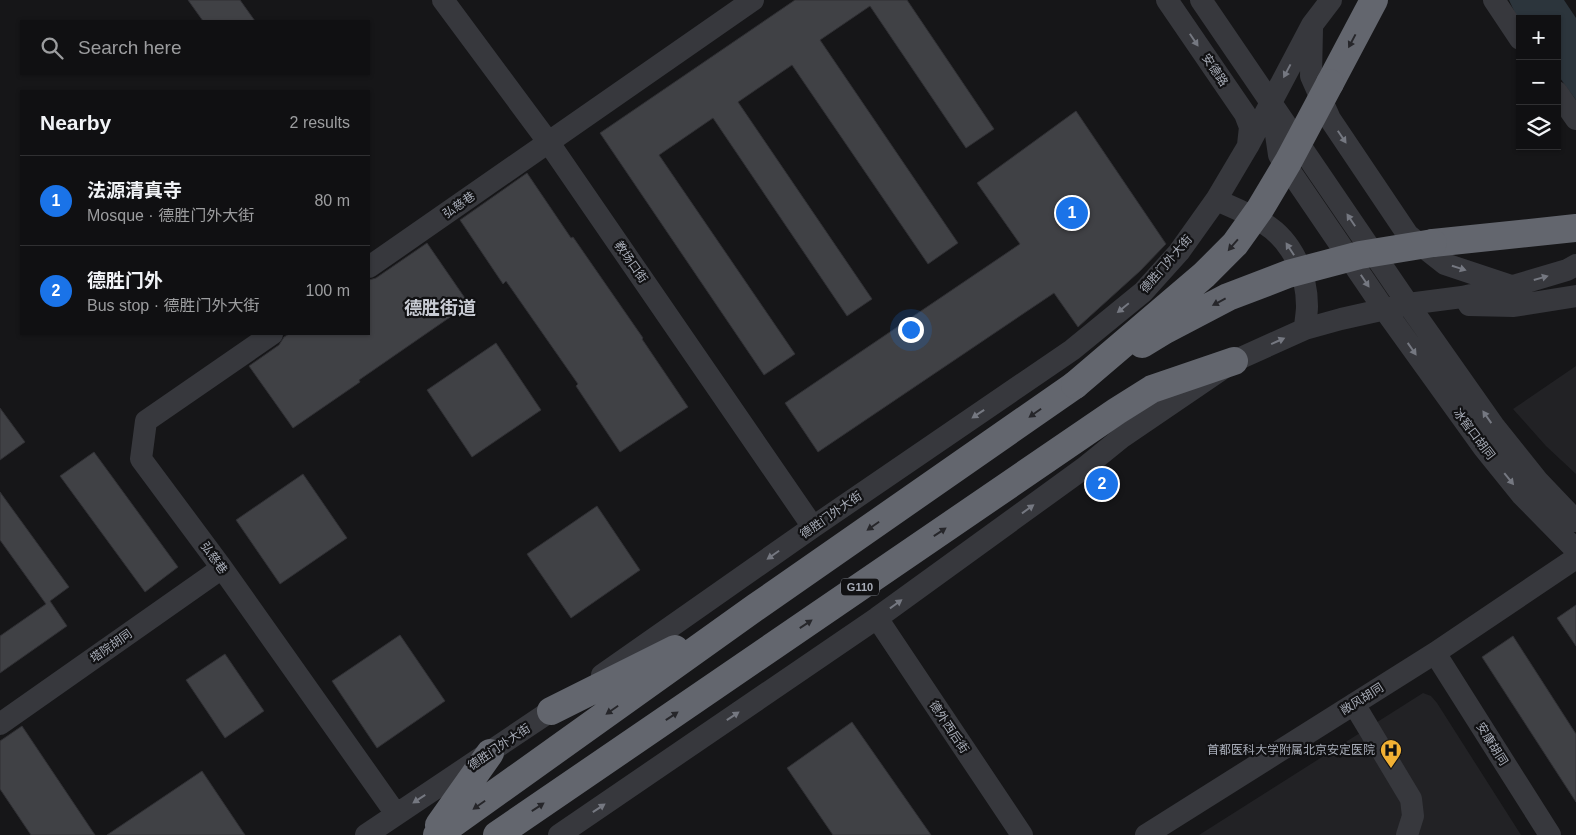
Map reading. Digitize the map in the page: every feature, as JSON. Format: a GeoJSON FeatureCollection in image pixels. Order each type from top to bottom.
{"type":"FeatureCollection","features":[{"type":"Feature","properties":{"kind":"highway"},"geometry":{"type":"LineString","coordinates":[[1075,385],[1204,275],[1235,244],[1288,162],[1374,0]]}},
{"type":"Feature","properties":{"kind":"highway"},"geometry":{"type":"LineString","coordinates":[[437,835],[756,607],[1075,385],[1165,330],[1220,301],[1288,274],[1360,255],[1434,243],[1576,228]]}},
{"type":"Feature","properties":{"kind":"highway","name":"G110"},"geometry":{"type":"LineString","coordinates":[[497,835],[1117,411],[1152,389],[1234,361]]}},
{"type":"Feature","properties":{"kind":"highway"},"geometry":{"type":"LineString","coordinates":[[551,711],[756,607]]}},
{"type":"Feature","properties":{"kind":"highway"},"geometry":{"type":"LineString","coordinates":[[432,835],[490,753]]}},
{"type":"Feature","properties":{"kind":"street","name":"教场口街"},"geometry":{"type":"LineString","coordinates":[[443,0],[549,143],[813,527]]}},
{"type":"Feature","properties":{"kind":"street","name":"弘慈巷"},"geometry":{"type":"LineString","coordinates":[[370,266],[753,0]]}},
{"type":"Feature","properties":{"kind":"street","name":"安德路"},"geometry":{"type":"LineString","coordinates":[[1167,0],[1245,114],[1250,127],[1248,146]]}},
{"type":"Feature","properties":{"kind":"street"},"geometry":{"type":"LineString","coordinates":[[1201,0],[1271,102]]}},
{"type":"Feature","properties":{"kind":"street","name":"德胜门外大街"},"geometry":{"type":"LineString","coordinates":[[366,835],[490,753],[813,527],[1072,350],[1143,292],[1179,252],[1216,200],[1248,146],[1312,25],[1331,0]]}},
{"type":"Feature","properties":{"kind":"street"},"geometry":{"type":"LineString","coordinates":[[1499,7],[1516,33]]}},
{"type":"Feature","properties":{"kind":"street"},"geometry":{"type":"LineString","coordinates":[[1312,25],[1312,76],[1330,119],[1408,235],[1445,264],[1513,286]]}},
{"type":"Feature","properties":{"kind":"street"},"geometry":{"type":"LineString","coordinates":[[1561,98],[1576,119]]}},
{"type":"Feature","properties":{"kind":"street","name":"冰窖口胡同"},"geometry":{"type":"LineString","coordinates":[[1271,102],[1408,304],[1494,426],[1538,481],[1576,521]]}},
{"type":"Feature","properties":{"kind":"street","name":"冰窖口胡同"},"geometry":{"type":"LineString","coordinates":[[1271,102],[1279,156],[1384,309],[1484,448],[1522,495],[1576,550]]}},
{"type":"Feature","properties":{"kind":"street"},"geometry":{"type":"LineString","coordinates":[[1216,200],[1264,223],[1281,236],[1296,260],[1304,279],[1307,306],[1305,329]]}},
{"type":"Feature","properties":{"kind":"street"},"geometry":{"type":"LineString","coordinates":[[559,835],[876,618],[1084,468],[1120,438],[1234,361],[1305,329],[1408,304],[1462,297],[1513,286],[1567,270],[1576,265]]}},
{"type":"Feature","properties":{"kind":"street"},"geometry":{"type":"LineString","coordinates":[[1408,304],[1514,306],[1576,296]]}},
{"type":"Feature","properties":{"kind":"street","name":"弘慈巷"},"geometry":{"type":"LineString","coordinates":[[271,335],[146,421],[141,459],[222,568],[396,814]]}},
{"type":"Feature","properties":{"kind":"street","name":"敞风胡同"},"geometry":{"type":"LineString","coordinates":[[1146,835],[1435,653],[1576,558]]}},
{"type":"Feature","properties":{"kind":"street","name":"塔院胡同"},"geometry":{"type":"LineString","coordinates":[[0,724],[222,568]]}},
{"type":"Feature","properties":{"kind":"street","name":"德外西后街"},"geometry":{"type":"LineString","coordinates":[[876,618],[1022,835]]}},
{"type":"Feature","properties":{"kind":"street","name":"安康胡同"},"geometry":{"type":"LineString","coordinates":[[1435,653],[1550,835]]}},
{"type":"Feature","properties":{"kind":"street"},"geometry":{"type":"LineString","coordinates":[[1354,704],[1411,799],[1413,816],[1407,835]]}},
{"type":"Feature","properties":{"kind":"shaded area"},"geometry":{"type":"Polygon","coordinates":[[[1509,0],[1564,0],[1576,18],[1576,100],[1561,79],[1561,15],[1516,15],[1509,0]]]}},
{"type":"Feature","properties":{"kind":"shaded area"},"geometry":{"type":"Polygon","coordinates":[[[1576,366],[1576,474],[1546,446],[1513,409],[1576,366]]]}},
{"type":"Feature","properties":{"kind":"shaded area","name":"首都医科大学附属北京安定医院"},"geometry":{"type":"Polygon","coordinates":[[[1423,693],[1431,696],[1437,703],[1521,835],[1199,835],[1423,693]]]}},
{"type":"Feature","properties":{"kind":"building"},"geometry":{"type":"Polygon","coordinates":[[[188,0],[240,0],[254,20],[202,20],[188,0]]]}},
{"type":"Feature","properties":{"kind":"building"},"geometry":{"type":"Polygon","coordinates":[[[795,0],[907,0],[994,129],[966,148],[870,6],[820,40],[958,243],[928,264],[792,65],[738,102],[872,299],[847,316],[713,118],[659,155],[795,354],[764,375],[600,133],[795,0]]]}},
{"type":"Feature","properties":{"kind":"building"},"geometry":{"type":"Polygon","coordinates":[[[1076,111],[1166,244],[1140,271],[1078,327],[1054,293],[818,452],[785,403],[1020,244],[977,183],[1076,111]]]}},
{"type":"Feature","properties":{"kind":"building"},"geometry":{"type":"Polygon","coordinates":[[[527,173],[643,338],[688,407],[620,452],[576,386],[578,384],[506,281],[503,284],[460,220],[527,173]]]}},
{"type":"Feature","properties":{"kind":"building"},"geometry":{"type":"Polygon","coordinates":[[[427,243],[469,304],[293,428],[249,366],[279,345],[287,335],[370,335],[370,280],[376,278],[427,243]]]}},
{"type":"Feature","properties":{"kind":"building"},"geometry":{"type":"Polygon","coordinates":[[[496,343],[541,410],[472,457],[427,390],[496,343]]]}},
{"type":"Feature","properties":{"kind":"building"},"geometry":{"type":"Polygon","coordinates":[[[0,408],[25,442],[0,460],[0,408]]]}},
{"type":"Feature","properties":{"kind":"building"},"geometry":{"type":"Polygon","coordinates":[[[94,452],[178,567],[145,592],[60,476],[94,452]]]}},
{"type":"Feature","properties":{"kind":"building"},"geometry":{"type":"Polygon","coordinates":[[[303,474],[347,538],[280,584],[236,520],[303,474]]]}},
{"type":"Feature","properties":{"kind":"building"},"geometry":{"type":"Polygon","coordinates":[[[0,492],[69,587],[50,601],[67,626],[0,673],[0,636],[46,604],[0,540],[0,492]]]}},
{"type":"Feature","properties":{"kind":"building"},"geometry":{"type":"Polygon","coordinates":[[[597,506],[640,570],[571,618],[527,554],[597,506]]]}},
{"type":"Feature","properties":{"kind":"building"},"geometry":{"type":"Polygon","coordinates":[[[1576,605],[1576,646],[1557,618],[1576,605]]]}},
{"type":"Feature","properties":{"kind":"building"},"geometry":{"type":"Polygon","coordinates":[[[400,635],[445,701],[377,748],[332,681],[400,635]]]}},
{"type":"Feature","properties":{"kind":"building"},"geometry":{"type":"Polygon","coordinates":[[[1513,636],[1576,734],[1576,802],[1482,657],[1513,636]]]}},
{"type":"Feature","properties":{"kind":"building"},"geometry":{"type":"Polygon","coordinates":[[[225,654],[264,711],[225,738],[186,680],[225,654]]]}},
{"type":"Feature","properties":{"kind":"building"},"geometry":{"type":"Polygon","coordinates":[[[852,722],[931,835],[833,835],[787,768],[852,722]]]}},
{"type":"Feature","properties":{"kind":"building"},"geometry":{"type":"Polygon","coordinates":[[[22,726],[95,835],[31,835],[0,789],[0,741],[22,726]]]}},
{"type":"Feature","properties":{"kind":"building"},"geometry":{"type":"Polygon","coordinates":[[[202,771],[245,835],[107,835],[202,771]]]}},
{"type":"Feature","properties":{"kind":"place","name":"法源清真寺"},"geometry":{"type":"Point","coordinates":[1072,213]}},
{"type":"Feature","properties":{"kind":"place","name":"德胜门外"},"geometry":{"type":"Point","coordinates":[1102,484]}},
{"type":"Feature","properties":{"kind":"place","name":"首都医科大学附属北京安定医院"},"geometry":{"type":"Point","coordinates":[1391,769]}},
{"type":"Feature","properties":{"kind":"district","name":"德胜街道"},"geometry":{"type":"Point","coordinates":[440,308]}}]}
